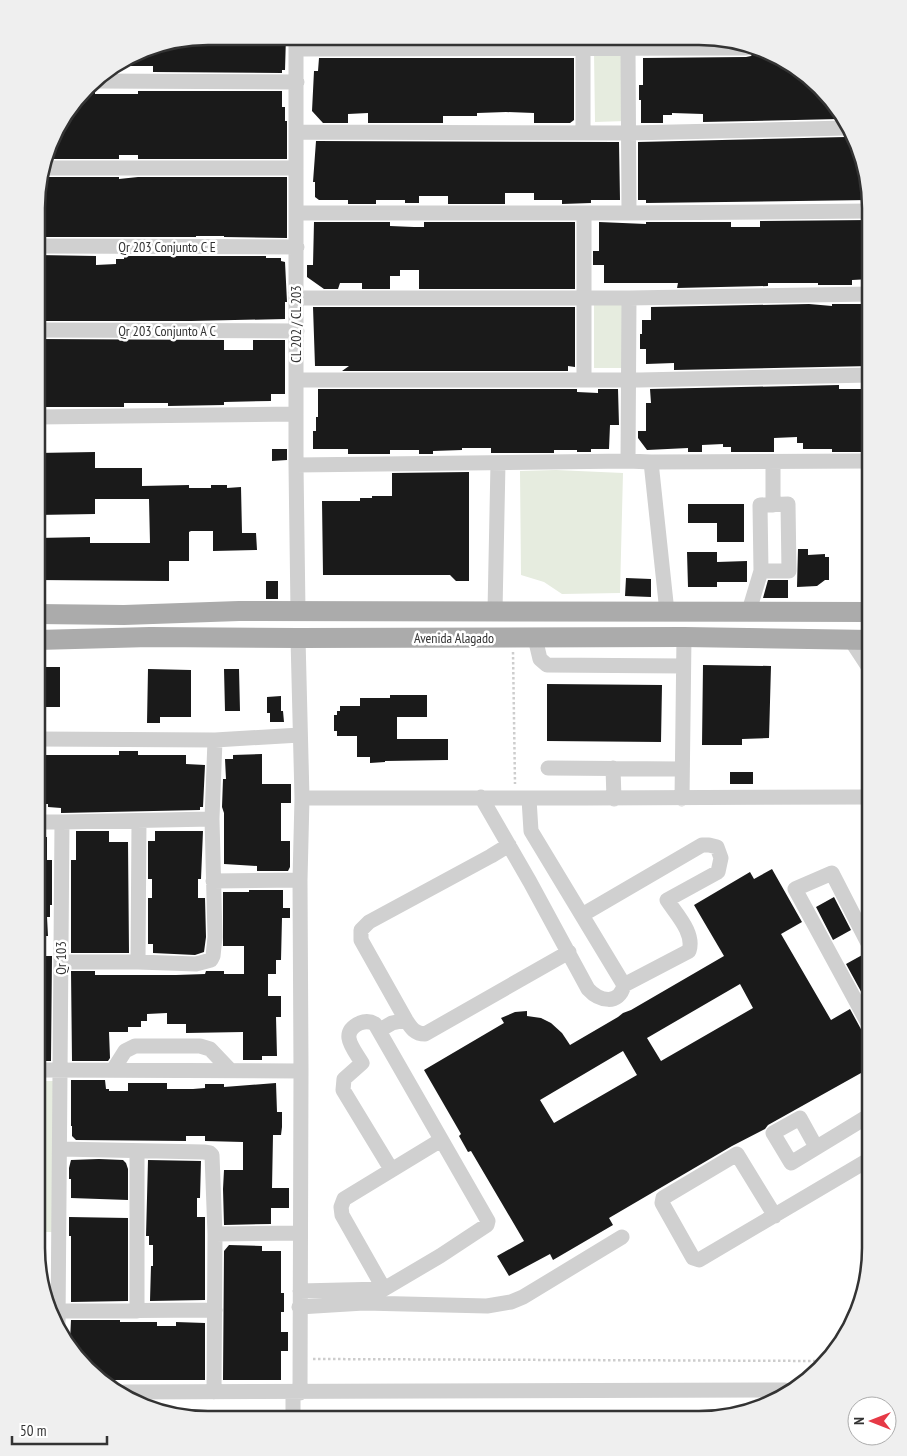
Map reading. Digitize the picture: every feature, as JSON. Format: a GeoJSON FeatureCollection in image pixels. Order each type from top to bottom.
{"type":"FeatureCollection","features":[{"type":"Feature","properties":{"kind":"main road","name":"Avenida Alagado"},"geometry":{"type":"LineString","coordinates":[[45,614],[124,615],[239,611],[862,612]]}},
{"type":"Feature","properties":{"kind":"main road"},"geometry":{"type":"LineString","coordinates":[[150,637],[148,626],[150,618],[211,616],[239,611]]}},
{"type":"Feature","properties":{"kind":"main road"},"geometry":{"type":"LineString","coordinates":[[737,638],[749,611]]}},
{"type":"Feature","properties":{"kind":"main road"},"geometry":{"type":"LineString","coordinates":[[45,638],[63,629],[124,630],[127,624],[124,615]]}},
{"type":"Feature","properties":{"kind":"main road"},"geometry":{"type":"LineString","coordinates":[[846,639],[838,625],[843,616],[862,616]]}},
{"type":"Feature","properties":{"kind":"main road","name":"Avenida Alagado"},"geometry":{"type":"LineString","coordinates":[[45,640],[150,637],[684,637],[862,640]]}},
{"type":"Feature","properties":{"kind":"street","name":"CL 202 / CL 203"},"geometry":{"type":"LineString","coordinates":[[296,45],[298,611]]}},
{"type":"Feature","properties":{"kind":"street"},"geometry":{"type":"LineString","coordinates":[[583,45],[583,132]]}},
{"type":"Feature","properties":{"kind":"street"},"geometry":{"type":"LineString","coordinates":[[598,45],[628,49],[729,48]]}},
{"type":"Feature","properties":{"kind":"street"},"geometry":{"type":"LineString","coordinates":[[628,49],[629,214]]}},
{"type":"Feature","properties":{"kind":"street"},"geometry":{"type":"LineString","coordinates":[[107,81],[297,82]]}},
{"type":"Feature","properties":{"kind":"street"},"geometry":{"type":"LineString","coordinates":[[296,132],[629,133],[841,128]]}},
{"type":"Feature","properties":{"kind":"street"},"geometry":{"type":"LineString","coordinates":[[51,168],[296,168]]}},
{"type":"Feature","properties":{"kind":"street"},"geometry":{"type":"LineString","coordinates":[[296,214],[629,214],[862,211]]}},
{"type":"Feature","properties":{"kind":"street"},"geometry":{"type":"LineString","coordinates":[[584,214],[584,380]]}},
{"type":"Feature","properties":{"kind":"street","name":"Qr 203 Conjunto C E"},"geometry":{"type":"LineString","coordinates":[[45,246],[297,247]]}},
{"type":"Feature","properties":{"kind":"street"},"geometry":{"type":"LineString","coordinates":[[296,298],[629,298],[862,294]]}},
{"type":"Feature","properties":{"kind":"street"},"geometry":{"type":"LineString","coordinates":[[628,461],[629,298]]}},
{"type":"Feature","properties":{"kind":"street","name":"Qr 203 Conjunto A C"},"geometry":{"type":"LineString","coordinates":[[45,330],[297,332]]}},
{"type":"Feature","properties":{"kind":"street"},"geometry":{"type":"LineString","coordinates":[[296,380],[629,380],[862,375]]}},
{"type":"Feature","properties":{"kind":"street"},"geometry":{"type":"LineString","coordinates":[[45,417],[296,414]]}},
{"type":"Feature","properties":{"kind":"street"},"geometry":{"type":"LineString","coordinates":[[296,465],[628,461],[862,461]]}},
{"type":"Feature","properties":{"kind":"street"},"geometry":{"type":"LineString","coordinates":[[495,611],[498,462]]}},
{"type":"Feature","properties":{"kind":"street"},"geometry":{"type":"LineString","coordinates":[[651,462],[667,612]]}},
{"type":"Feature","properties":{"kind":"street"},"geometry":{"type":"LineString","coordinates":[[773,462],[773,505]]}},
{"type":"Feature","properties":{"kind":"street"},"geometry":{"type":"LineString","coordinates":[[749,611],[761,571],[760,505],[788,504],[789,570],[761,571]]}},
{"type":"Feature","properties":{"kind":"street"},"geometry":{"type":"LineString","coordinates":[[682,799],[684,637]]}},
{"type":"Feature","properties":{"kind":"street"},"geometry":{"type":"LineString","coordinates":[[294,1411],[299,1359],[300,1291],[300,880],[302,798],[298,638]]}},
{"type":"Feature","properties":{"kind":"street"},"geometry":{"type":"LineString","coordinates":[[535,638],[540,659],[547,665],[683,666]]}},
{"type":"Feature","properties":{"kind":"street"},"geometry":{"type":"LineString","coordinates":[[846,639],[862,659]]}},
{"type":"Feature","properties":{"kind":"street"},"geometry":{"type":"LineString","coordinates":[[45,739],[215,740],[300,734]]}},
{"type":"Feature","properties":{"kind":"street"},"geometry":{"type":"LineString","coordinates":[[61,962],[196,964],[211,960],[214,937],[212,819],[215,740]]}},
{"type":"Feature","properties":{"kind":"street"},"geometry":{"type":"LineString","coordinates":[[548,768],[682,769]]}},
{"type":"Feature","properties":{"kind":"street"},"geometry":{"type":"LineString","coordinates":[[613,768],[614,799]]}},
{"type":"Feature","properties":{"kind":"street"},"geometry":{"type":"LineString","coordinates":[[481,797],[588,988],[594,995],[606,1000],[614,998],[622,991],[624,986],[689,951],[691,937],[667,900],[718,872],[721,858],[717,848],[702,845],[582,915]]}},
{"type":"Feature","properties":{"kind":"street"},"geometry":{"type":"LineString","coordinates":[[302,798],[682,799],[862,797]]}},
{"type":"Feature","properties":{"kind":"street"},"geometry":{"type":"LineString","coordinates":[[522,799],[531,831],[624,986]]}},
{"type":"Feature","properties":{"kind":"street"},"geometry":{"type":"LineString","coordinates":[[45,822],[212,819]]}},
{"type":"Feature","properties":{"kind":"street"},"geometry":{"type":"LineString","coordinates":[[138,962],[139,821]]}},
{"type":"Feature","properties":{"kind":"street","name":"Qr 103"},"geometry":{"type":"LineString","coordinates":[[58,1312],[62,822]]}},
{"type":"Feature","properties":{"kind":"street"},"geometry":{"type":"LineString","coordinates":[[509,845],[369,922],[361,930],[361,940],[406,1020],[413,1031],[420,1034],[425,1034],[569,952]]}},
{"type":"Feature","properties":{"kind":"street"},"geometry":{"type":"LineString","coordinates":[[530,882],[553,867]]}},
{"type":"Feature","properties":{"kind":"street"},"geometry":{"type":"LineString","coordinates":[[862,931],[832,873],[795,889],[862,1013]]}},
{"type":"Feature","properties":{"kind":"street"},"geometry":{"type":"LineString","coordinates":[[213,881],[300,880]]}},
{"type":"Feature","properties":{"kind":"street"},"geometry":{"type":"LineString","coordinates":[[380,1030],[392,1023],[406,1020]]}},
{"type":"Feature","properties":{"kind":"street"},"geometry":{"type":"LineString","coordinates":[[300,1291],[384,1289],[440,1256],[487,1225],[486,1217],[380,1030],[375,1024],[365,1021],[348,1032],[350,1042],[362,1063],[344,1079],[343,1090],[391,1169]]}},
{"type":"Feature","properties":{"kind":"street"},"geometry":{"type":"LineString","coordinates":[[113,1070],[126,1051],[135,1046],[200,1046],[210,1049],[230,1070]]}},
{"type":"Feature","properties":{"kind":"street"},"geometry":{"type":"LineString","coordinates":[[45,1070],[301,1071]]}},
{"type":"Feature","properties":{"kind":"street"},"geometry":{"type":"LineString","coordinates":[[816,1147],[862,1120]]}},
{"type":"Feature","properties":{"kind":"street"},"geometry":{"type":"LineString","coordinates":[[384,1289],[342,1215],[341,1206],[344,1199],[441,1140]]}},
{"type":"Feature","properties":{"kind":"street"},"geometry":{"type":"LineString","coordinates":[[60,1149],[210,1153],[212,1160],[215,1234],[214,1392]]}},
{"type":"Feature","properties":{"kind":"street"},"geometry":{"type":"LineString","coordinates":[[137,1150],[137,1311]]}},
{"type":"Feature","properties":{"kind":"street"},"geometry":{"type":"LineString","coordinates":[[775,1216],[737,1154],[663,1198],[662,1203],[693,1258],[699,1260],[775,1216],[862,1164]]}},
{"type":"Feature","properties":{"kind":"street"},"geometry":{"type":"LineString","coordinates":[[215,1234],[300,1233]]}},
{"type":"Feature","properties":{"kind":"street"},"geometry":{"type":"LineString","coordinates":[[299,1307],[364,1303],[501,1304],[523,1297],[622,1237]]}},
{"type":"Feature","properties":{"kind":"street"},"geometry":{"type":"LineString","coordinates":[[61,1318],[137,1311],[214,1310]]}},
{"type":"Feature","properties":{"kind":"street"},"geometry":{"type":"LineString","coordinates":[[133,1392],[778,1390]]}},
{"type":"Feature","properties":{"kind":"path"},"geometry":{"type":"LineString","coordinates":[[513,638],[522,799]]}},
{"type":"Feature","properties":{"kind":"path"},"geometry":{"type":"LineString","coordinates":[[299,1359],[816,1361]]}},
{"type":"Feature","properties":{"kind":"shaded area"},"geometry":{"type":"Polygon","coordinates":[[[594,52],[625,53],[626,121],[595,122],[594,52]]]}},
{"type":"Feature","properties":{"kind":"shaded area"},"geometry":{"type":"Polygon","coordinates":[[[594,303],[625,303],[625,368],[594,368],[594,303]]]}},
{"type":"Feature","properties":{"kind":"shaded area"},"geometry":{"type":"Polygon","coordinates":[[[556,470],[623,473],[620,593],[562,594],[544,582],[521,575],[520,471],[556,470]]]}},
{"type":"Feature","properties":{"kind":"shaded area"},"geometry":{"type":"Polygon","coordinates":[[[45,1081],[53,1081],[54,1232],[45,1232],[45,1081]]]}},
{"type":"Feature","properties":{"kind":"building"},"geometry":{"type":"Polygon","coordinates":[[[198,45],[286,45],[285,70],[282,70],[282,73],[153,72],[153,66],[129,66],[146,57],[177,48],[198,45]]]}},
{"type":"Feature","properties":{"kind":"building"},"geometry":{"type":"Polygon","coordinates":[[[752,54],[761,57],[798,79],[814,93],[835,119],[703,122],[703,114],[672,113],[672,115],[663,115],[663,123],[641,123],[639,85],[643,85],[643,58],[751,56],[752,54]]]}},
{"type":"Feature","properties":{"kind":"building"},"geometry":{"type":"Polygon","coordinates":[[[319,58],[574,58],[574,120],[570,123],[534,123],[534,113],[506,112],[477,113],[477,116],[443,116],[443,123],[368,123],[368,113],[348,114],[348,123],[323,123],[312,111],[314,71],[318,71],[319,58]]]}},
{"type":"Feature","properties":{"kind":"building"},"geometry":{"type":"Polygon","coordinates":[[[138,91],[282,91],[282,107],[285,107],[285,121],[287,121],[287,159],[138,159],[138,155],[119,155],[119,159],[53,159],[57,146],[67,127],[79,109],[95,92],[95,94],[138,94],[138,91]]]}},
{"type":"Feature","properties":{"kind":"building"},"geometry":{"type":"Polygon","coordinates":[[[845,137],[850,146],[859,177],[862,200],[646,203],[646,200],[638,200],[638,142],[845,137]]]}},
{"type":"Feature","properties":{"kind":"building"},"geometry":{"type":"Polygon","coordinates":[[[316,141],[619,142],[620,200],[591,200],[591,203],[562,204],[562,200],[534,200],[534,193],[505,193],[505,204],[448,204],[448,196],[419,196],[419,203],[405,203],[405,200],[376,200],[376,204],[348,204],[348,200],[319,200],[315,197],[315,182],[313,182],[316,141]]]}},
{"type":"Feature","properties":{"kind":"building"},"geometry":{"type":"Polygon","coordinates":[[[48,177],[119,177],[119,179],[138,177],[287,177],[287,238],[45,237],[46,187],[48,177]]]}},
{"type":"Feature","properties":{"kind":"building"},"geometry":{"type":"Polygon","coordinates":[[[862,220],[862,279],[852,280],[852,285],[768,283],[768,286],[677,288],[678,283],[604,283],[604,265],[593,265],[593,251],[599,251],[599,222],[646,224],[646,222],[731,222],[731,227],[760,227],[760,221],[862,220]]]}},
{"type":"Feature","properties":{"kind":"building"},"geometry":{"type":"Polygon","coordinates":[[[314,222],[390,222],[390,226],[424,227],[424,222],[575,222],[575,289],[419,289],[419,270],[400,270],[400,276],[390,276],[390,289],[362,289],[362,283],[340,283],[338,289],[324,289],[307,277],[307,265],[313,265],[314,222]]]}},
{"type":"Feature","properties":{"kind":"building"},"geometry":{"type":"Polygon","coordinates":[[[45,255],[96,256],[96,265],[116,264],[116,259],[124,259],[124,256],[266,256],[266,258],[281,258],[281,261],[285,262],[287,302],[285,302],[285,319],[45,321],[45,255]]]}},
{"type":"Feature","properties":{"kind":"building"},"geometry":{"type":"Polygon","coordinates":[[[809,304],[832,306],[832,304],[861,304],[862,366],[674,370],[674,363],[646,364],[646,349],[640,349],[640,334],[642,334],[642,320],[651,320],[651,307],[809,304]]]}},
{"type":"Feature","properties":{"kind":"building"},"geometry":{"type":"Polygon","coordinates":[[[313,307],[575,307],[575,367],[568,366],[568,371],[342,371],[349,366],[315,366],[313,307]]]}},
{"type":"Feature","properties":{"kind":"building"},"geometry":{"type":"Polygon","coordinates":[[[45,339],[224,340],[224,350],[253,350],[253,340],[285,340],[285,394],[271,394],[271,401],[224,402],[224,405],[168,406],[168,403],[124,403],[124,407],[45,407],[45,339]]]}},
{"type":"Feature","properties":{"kind":"building"},"geometry":{"type":"Polygon","coordinates":[[[839,385],[839,389],[862,389],[862,452],[832,452],[832,449],[803,449],[803,443],[797,443],[797,437],[774,438],[774,452],[731,452],[731,447],[723,447],[723,444],[702,445],[702,452],[688,452],[688,448],[647,450],[638,438],[638,431],[646,431],[646,403],[651,403],[650,389],[839,385]]]}},
{"type":"Feature","properties":{"kind":"building"},"geometry":{"type":"Polygon","coordinates":[[[318,389],[577,389],[577,392],[598,393],[598,389],[618,389],[619,425],[610,425],[609,449],[591,449],[591,452],[554,450],[554,453],[491,453],[491,448],[462,448],[462,450],[433,451],[433,454],[419,454],[419,450],[390,450],[390,454],[348,454],[348,449],[313,449],[313,431],[316,431],[316,417],[318,417],[318,389]]]}},
{"type":"Feature","properties":{"kind":"building"},"geometry":{"type":"Polygon","coordinates":[[[272,449],[287,449],[287,460],[272,461],[272,449]]]}},
{"type":"Feature","properties":{"kind":"building"},"geometry":{"type":"Polygon","coordinates":[[[95,452],[95,468],[142,468],[142,486],[189,485],[189,488],[211,488],[211,485],[227,485],[227,488],[241,487],[242,533],[256,533],[257,550],[213,551],[213,531],[191,531],[189,532],[189,561],[169,561],[169,581],[45,580],[45,538],[90,537],[90,543],[150,543],[149,499],[95,499],[95,514],[45,515],[45,453],[95,452]]]}},
{"type":"Feature","properties":{"kind":"building"},"geometry":{"type":"Polygon","coordinates":[[[469,472],[469,581],[456,581],[450,575],[323,575],[322,501],[360,501],[360,498],[372,498],[372,496],[392,496],[392,473],[469,472]]]}},
{"type":"Feature","properties":{"kind":"building"},"geometry":{"type":"Polygon","coordinates":[[[688,504],[744,504],[744,542],[717,542],[717,523],[688,523],[688,504]]]}},
{"type":"Feature","properties":{"kind":"building"},"geometry":{"type":"Polygon","coordinates":[[[798,549],[808,549],[808,555],[825,554],[825,557],[829,557],[829,580],[825,580],[817,586],[797,587],[798,549]]]}},
{"type":"Feature","properties":{"kind":"building"},"geometry":{"type":"Polygon","coordinates":[[[687,552],[717,552],[717,562],[747,561],[747,582],[717,582],[717,587],[688,587],[687,552]]]}},
{"type":"Feature","properties":{"kind":"building"},"geometry":{"type":"Polygon","coordinates":[[[626,578],[651,579],[651,597],[625,596],[626,578]]]}},
{"type":"Feature","properties":{"kind":"building"},"geometry":{"type":"Polygon","coordinates":[[[768,580],[788,580],[788,598],[763,598],[768,580]]]}},
{"type":"Feature","properties":{"kind":"building"},"geometry":{"type":"Polygon","coordinates":[[[266,581],[278,581],[278,599],[266,599],[266,581]]]}},
{"type":"Feature","properties":{"kind":"building"},"geometry":{"type":"Polygon","coordinates":[[[703,665],[771,666],[769,738],[742,739],[742,745],[702,745],[703,665]]]}},
{"type":"Feature","properties":{"kind":"building"},"geometry":{"type":"Polygon","coordinates":[[[45,667],[60,667],[60,707],[45,707],[45,667]]]}},
{"type":"Feature","properties":{"kind":"building"},"geometry":{"type":"Polygon","coordinates":[[[148,669],[191,670],[191,717],[160,717],[160,723],[147,723],[148,669]]]}},
{"type":"Feature","properties":{"kind":"building"},"geometry":{"type":"Polygon","coordinates":[[[224,669],[239,669],[240,711],[225,711],[224,669]]]}},
{"type":"Feature","properties":{"kind":"building"},"geometry":{"type":"Polygon","coordinates":[[[547,684],[662,685],[661,742],[547,741],[547,684]]]}},
{"type":"Feature","properties":{"kind":"building"},"geometry":{"type":"Polygon","coordinates":[[[390,695],[427,695],[427,717],[397,717],[397,739],[448,739],[448,760],[370,763],[370,757],[357,757],[357,736],[337,736],[337,731],[334,731],[334,715],[337,715],[337,711],[340,711],[340,706],[360,706],[360,698],[390,698],[390,695]]]}},
{"type":"Feature","properties":{"kind":"building"},"geometry":{"type":"Polygon","coordinates":[[[281,696],[281,711],[283,711],[284,722],[270,722],[270,713],[267,713],[267,697],[281,696]]]}},
{"type":"Feature","properties":{"kind":"building"},"geometry":{"type":"Polygon","coordinates":[[[119,751],[138,751],[138,755],[186,755],[186,764],[205,765],[203,807],[200,807],[200,810],[61,813],[61,808],[48,807],[48,804],[45,804],[45,755],[119,755],[119,751]]]}},
{"type":"Feature","properties":{"kind":"building"},"geometry":{"type":"Polygon","coordinates":[[[262,754],[262,784],[291,784],[291,803],[281,803],[281,841],[290,841],[290,867],[288,871],[257,871],[257,866],[224,864],[224,813],[222,807],[223,779],[226,779],[225,759],[233,759],[233,755],[262,754]]]}},
{"type":"Feature","properties":{"kind":"building"},"geometry":{"type":"Polygon","coordinates":[[[730,772],[753,772],[753,784],[730,784],[730,772]]]}},
{"type":"Feature","properties":{"kind":"building"},"geometry":{"type":"Polygon","coordinates":[[[76,831],[109,831],[109,842],[128,842],[129,953],[71,953],[71,860],[76,860],[76,831]]]}},
{"type":"Feature","properties":{"kind":"building"},"geometry":{"type":"Polygon","coordinates":[[[155,831],[203,831],[201,879],[198,879],[198,898],[205,898],[206,937],[204,952],[195,955],[153,953],[153,944],[148,944],[148,898],[152,898],[152,879],[148,879],[148,841],[155,841],[155,831]]]}},
{"type":"Feature","properties":{"kind":"building"},"geometry":{"type":"Polygon","coordinates":[[[45,837],[47,837],[47,860],[52,860],[52,905],[50,905],[50,917],[47,917],[48,936],[45,936],[45,837]]]}},
{"type":"Feature","properties":{"kind":"building"},"geometry":{"type":"Polygon","coordinates":[[[772,869],[802,922],[781,934],[831,1020],[850,1009],[862,1031],[862,1072],[609,1218],[613,1225],[553,1260],[550,1254],[509,1276],[497,1256],[524,1241],[471,1151],[468,1152],[459,1136],[461,1134],[424,1070],[504,1023],[501,1018],[515,1012],[527,1011],[527,1016],[541,1018],[551,1023],[562,1033],[570,1045],[724,956],[694,905],[750,872],[754,879],[772,869]],[[740,984],[647,1038],[661,1061],[753,1008],[740,984]],[[623,1051],[540,1100],[554,1123],[637,1075],[623,1051]]]}},
{"type":"Feature","properties":{"kind":"building"},"geometry":{"type":"Polygon","coordinates":[[[249,890],[283,890],[283,908],[290,908],[290,918],[282,918],[281,960],[276,960],[276,974],[268,974],[268,996],[281,996],[281,1017],[276,1017],[277,1056],[262,1056],[262,1060],[243,1060],[243,1032],[186,1033],[186,1024],[167,1024],[167,1013],[147,1014],[147,1021],[141,1021],[141,1027],[128,1027],[128,1032],[109,1032],[110,1058],[108,1061],[72,1061],[71,971],[95,971],[95,975],[205,974],[206,971],[224,971],[224,974],[244,974],[244,946],[223,946],[223,892],[249,892],[249,890]]]}},
{"type":"Feature","properties":{"kind":"building"},"geometry":{"type":"Polygon","coordinates":[[[834,897],[851,930],[833,940],[816,907],[834,897]]]}},
{"type":"Feature","properties":{"kind":"building"},"geometry":{"type":"Polygon","coordinates":[[[862,955],[862,993],[846,964],[862,955]]]}},
{"type":"Feature","properties":{"kind":"building"},"geometry":{"type":"Polygon","coordinates":[[[45,956],[52,956],[51,1061],[45,1061],[45,956]]]}},
{"type":"Feature","properties":{"kind":"building"},"geometry":{"type":"Polygon","coordinates":[[[71,1080],[105,1080],[106,1089],[109,1089],[109,1091],[128,1091],[128,1083],[167,1083],[167,1089],[193,1089],[205,1088],[205,1084],[224,1084],[224,1087],[276,1083],[277,1112],[282,1112],[282,1127],[281,1135],[273,1135],[272,1188],[289,1188],[289,1208],[271,1208],[271,1224],[224,1225],[224,1170],[243,1170],[243,1142],[205,1141],[205,1136],[186,1136],[186,1141],[76,1140],[72,1136],[71,1126],[71,1080]]]}},
{"type":"Feature","properties":{"kind":"building"},"geometry":{"type":"Polygon","coordinates":[[[71,1160],[123,1160],[126,1163],[128,1169],[128,1200],[71,1198],[69,1168],[71,1160]]]}},
{"type":"Feature","properties":{"kind":"building"},"geometry":{"type":"Polygon","coordinates":[[[148,1160],[201,1161],[200,1198],[197,1198],[197,1217],[205,1217],[205,1300],[150,1301],[153,1245],[149,1245],[149,1236],[146,1236],[148,1160]]]}},
{"type":"Feature","properties":{"kind":"building"},"geometry":{"type":"Polygon","coordinates":[[[69,1217],[128,1218],[128,1301],[71,1302],[71,1236],[69,1236],[69,1217]]]}},
{"type":"Feature","properties":{"kind":"building"},"geometry":{"type":"Polygon","coordinates":[[[229,1245],[262,1246],[262,1251],[281,1251],[281,1293],[284,1293],[284,1312],[281,1312],[281,1332],[288,1332],[288,1351],[281,1351],[281,1380],[223,1380],[224,1251],[229,1245]]]}},
{"type":"Feature","properties":{"kind":"building"},"geometry":{"type":"Polygon","coordinates":[[[71,1320],[157,1322],[157,1326],[176,1326],[176,1322],[205,1323],[205,1380],[114,1380],[93,1363],[70,1334],[71,1320]]]}}]}
